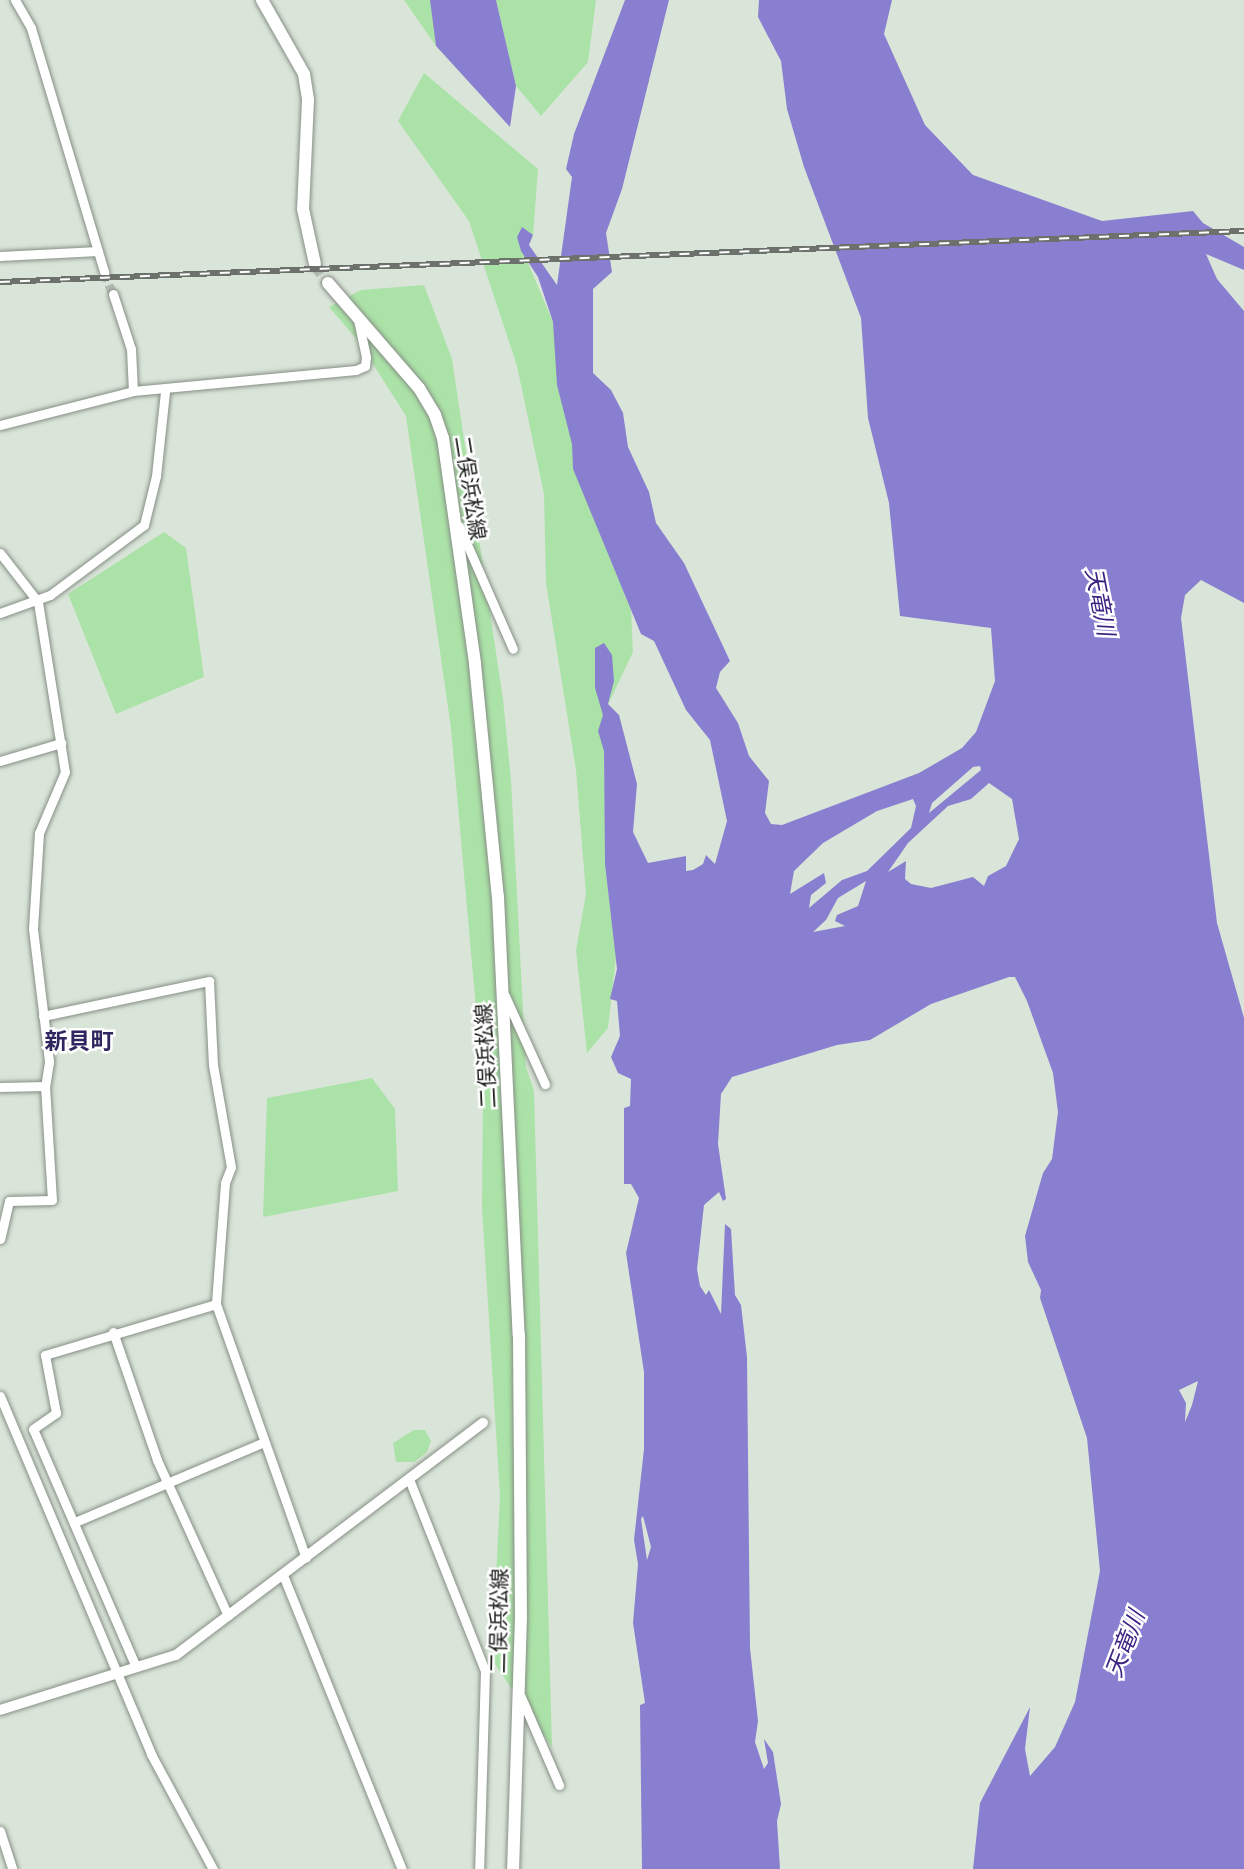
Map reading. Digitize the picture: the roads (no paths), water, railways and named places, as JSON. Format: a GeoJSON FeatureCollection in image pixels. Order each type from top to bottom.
{"type":"FeatureCollection","features":[{"type":"Feature","properties":{"kind":"main road"},"geometry":{"type":"LineString","coordinates":[[262,0],[304,74],[308,100],[303,208],[315,264]]}},
{"type":"Feature","properties":{"kind":"main road","name":"二俣浜松線"},"geometry":{"type":"LineString","coordinates":[[328,283],[419,388],[435,415],[456,520],[497,883],[519,1335],[513,1869]]}},
{"type":"Feature","properties":{"kind":"street"},"geometry":{"type":"LineString","coordinates":[[15,0],[31,28],[104,272]]}},
{"type":"Feature","properties":{"kind":"street"},"geometry":{"type":"LineString","coordinates":[[0,256],[98,251]]}},
{"type":"Feature","properties":{"kind":"street"},"geometry":{"type":"LineString","coordinates":[[113,294],[131,349],[133,391]]}},
{"type":"Feature","properties":{"kind":"street"},"geometry":{"type":"LineString","coordinates":[[0,425],[133,391],[165,392],[356,370],[365,366],[366,357],[358,320]]}},
{"type":"Feature","properties":{"kind":"street"},"geometry":{"type":"LineString","coordinates":[[0,613],[38,602],[144,525],[156,476],[165,392]]}},
{"type":"Feature","properties":{"kind":"street"},"geometry":{"type":"LineString","coordinates":[[456,520],[513,649]]}},
{"type":"Feature","properties":{"kind":"street"},"geometry":{"type":"LineString","coordinates":[[0,553],[38,602],[65,772],[38,833],[33,929],[49,1062],[45,1086],[52,1200],[5,1203],[0,1239]]}},
{"type":"Feature","properties":{"kind":"street"},"geometry":{"type":"LineString","coordinates":[[0,761],[61,743]]}},
{"type":"Feature","properties":{"kind":"street"},"geometry":{"type":"LineString","coordinates":[[43,1016],[209,981],[214,1065],[231,1167],[225,1183],[216,1304],[306,1558]]}},
{"type":"Feature","properties":{"kind":"street"},"geometry":{"type":"LineString","coordinates":[[502,989],[545,1084]]}},
{"type":"Feature","properties":{"kind":"street"},"geometry":{"type":"LineString","coordinates":[[0,1087],[45,1086]]}},
{"type":"Feature","properties":{"kind":"street"},"geometry":{"type":"LineString","coordinates":[[136,1667],[33,1429],[57,1413],[45,1355],[113,1332],[216,1304]]}},
{"type":"Feature","properties":{"kind":"street"},"geometry":{"type":"LineString","coordinates":[[113,1332],[167,1485],[228,1616]]}},
{"type":"Feature","properties":{"kind":"street"},"geometry":{"type":"LineString","coordinates":[[0,1396],[150,1754],[213,1869]]}},
{"type":"Feature","properties":{"kind":"street"},"geometry":{"type":"LineString","coordinates":[[0,1710],[176,1655],[483,1423]]}},
{"type":"Feature","properties":{"kind":"street"},"geometry":{"type":"LineString","coordinates":[[75,1522],[264,1442]]}},
{"type":"Feature","properties":{"kind":"street"},"geometry":{"type":"LineString","coordinates":[[409,1479],[485,1671],[479,1869]]}},
{"type":"Feature","properties":{"kind":"street"},"geometry":{"type":"LineString","coordinates":[[283,1575],[402,1869]]}},
{"type":"Feature","properties":{"kind":"street"},"geometry":{"type":"LineString","coordinates":[[517,1687],[559,1785]]}},
{"type":"Feature","properties":{"kind":"street"},"geometry":{"type":"LineString","coordinates":[[0,1831],[12,1869]]}},
{"type":"Feature","properties":{"kind":"water"},"geometry":{"type":"Polygon","coordinates":[[[430,0],[496,0],[516,86],[510,127],[436,46],[430,0]]]}},
{"type":"Feature","properties":{"kind":"water","name":"天竜川"},"geometry":{"type":"Polygon","coordinates":[[[625,0],[669,0],[622,189],[606,233],[612,272],[593,289],[593,373],[611,390],[623,413],[628,447],[649,492],[656,523],[684,563],[730,661],[720,672],[716,688],[738,723],[749,756],[769,781],[765,813],[771,824],[782,825],[919,773],[962,748],[976,732],[995,681],[991,628],[900,616],[889,503],[868,418],[861,318],[804,167],[787,109],[781,61],[758,17],[759,0],[892,0],[884,34],[925,125],[973,175],[1102,221],[1193,211],[1203,223],[1244,247],[1244,270],[1206,254],[1217,279],[1244,311],[1244,603],[1201,580],[1185,595],[1181,618],[1217,923],[1244,1018],[1244,1869],[973,1869],[980,1803],[1030,1707],[1025,1749],[1030,1776],[1055,1747],[1075,1702],[1100,1571],[1087,1438],[1040,1298],[1041,1290],[1028,1262],[1025,1236],[1043,1173],[1052,1159],[1058,1112],[1053,1073],[1027,1001],[1015,977],[1009,977],[931,1004],[870,1040],[837,1045],[732,1077],[721,1094],[718,1144],[726,1199],[723,1201],[719,1192],[704,1205],[697,1269],[700,1286],[706,1295],[709,1290],[721,1314],[725,1224],[731,1229],[735,1295],[741,1305],[747,1357],[750,1648],[758,1721],[755,1742],[764,1769],[768,1763],[764,1739],[773,1752],[781,1804],[777,1821],[780,1869],[642,1869],[640,1705],[645,1703],[633,1623],[638,1564],[634,1540],[644,1449],[644,1372],[626,1253],[639,1198],[631,1184],[624,1184],[624,1108],[630,1106],[631,1079],[618,1073],[611,1057],[620,1036],[617,1001],[610,999],[617,969],[605,864],[604,751],[598,731],[603,715],[595,688],[595,648],[604,643],[612,655],[614,681],[608,704],[619,715],[637,784],[633,832],[648,863],[686,856],[686,871],[703,864],[706,855],[715,864],[727,821],[710,740],[686,710],[654,641],[641,634],[573,469],[572,444],[557,385],[553,322],[538,277],[521,251],[517,237],[522,227],[533,235],[529,245],[557,285],[572,177],[566,169],[574,134],[625,0]],[[980,766],[973,767],[932,803],[929,813],[981,770],[980,766]],[[989,783],[971,799],[948,806],[908,843],[888,872],[906,861],[905,879],[911,884],[931,888],[973,877],[984,886],[988,876],[1006,866],[1019,839],[1012,799],[989,783]],[[913,799],[877,811],[823,843],[794,871],[790,894],[824,873],[826,883],[811,895],[809,908],[842,880],[867,871],[911,828],[916,806],[913,799]],[[866,881],[838,898],[826,920],[813,932],[845,926],[835,921],[837,915],[858,906],[866,881]],[[1198,1381],[1179,1390],[1186,1403],[1185,1422],[1198,1381]],[[643,1516],[641,1519],[647,1560],[651,1547],[643,1516]]]}},
{"type":"Feature","properties":{"kind":"tunnel"},"geometry":{"type":"LineString","coordinates":[[315,264],[328,283]]}},
{"type":"Feature","properties":{"kind":"tunnel"},"geometry":{"type":"LineString","coordinates":[[104,272],[113,294]]}},
{"type":"Feature","properties":{"kind":"railway"},"geometry":{"type":"LineString","coordinates":[[0,282],[1244,231]]}},
{"type":"Feature","properties":{"kind":"district","name":"新貝町"},"geometry":{"type":"Point","coordinates":[79,1042]}}]}
